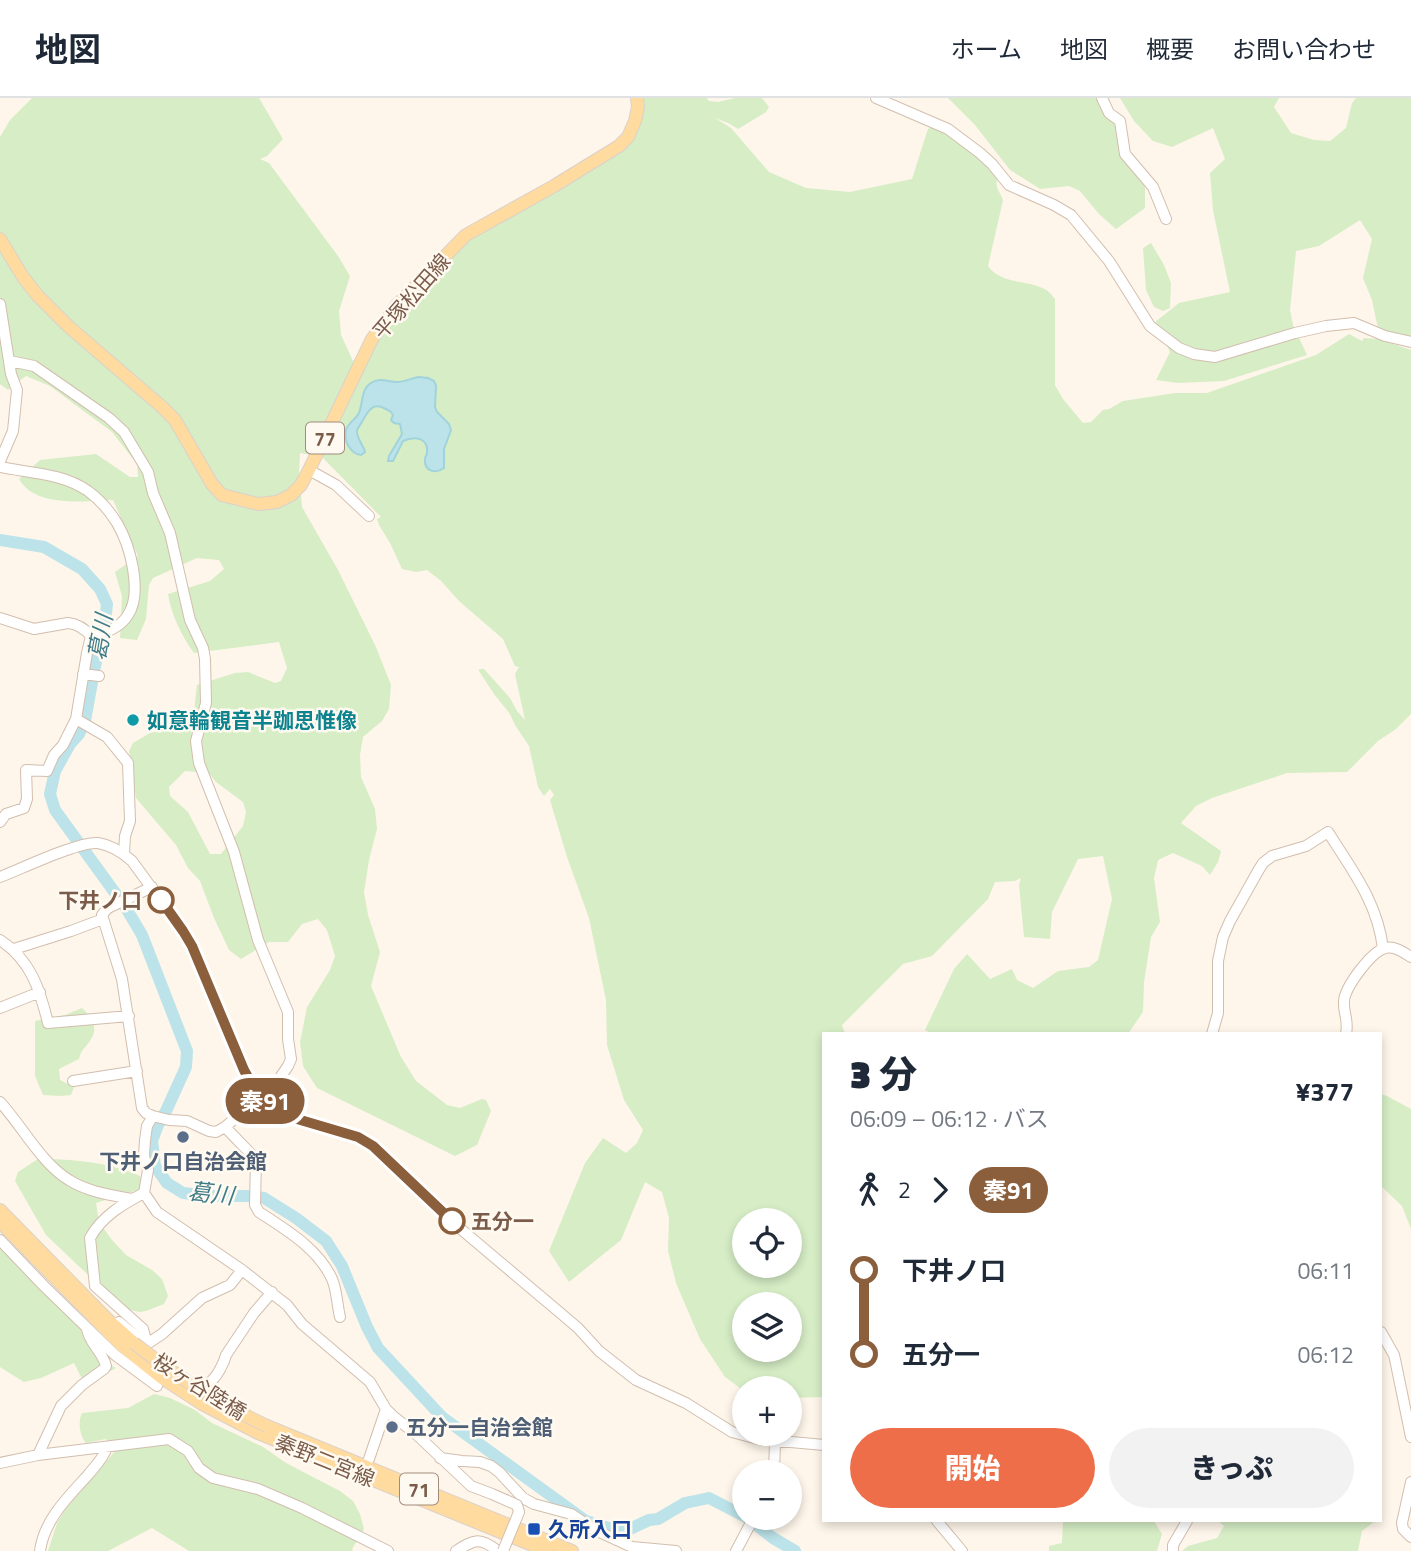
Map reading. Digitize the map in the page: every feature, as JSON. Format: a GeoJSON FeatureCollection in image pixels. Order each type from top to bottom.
{"type":"FeatureCollection","features":[{"type":"Feature","properties":{"kind":"main road","name":"平塚松田線"},"geometry":{"type":"LineString","coordinates":[[0,239],[37,295],[68,326],[175,420],[212,484],[222,495],[258,504],[277,502],[291,495],[301,485],[372,339],[396,306],[466,235],[619,146],[628,136],[635,121],[637,98]]}},
{"type":"Feature","properties":{"kind":"main road","name":"71"},"geometry":{"type":"LineString","coordinates":[[0,1210],[108,1320],[129,1348]]}},
{"type":"Feature","properties":{"kind":"main road","name":"71"},"geometry":{"type":"LineString","coordinates":[[0,1222],[129,1348]]}},
{"type":"Feature","properties":{"kind":"main road","name":"桜ヶ谷陸橋"},"geometry":{"type":"LineString","coordinates":[[129,1348],[163,1366],[263,1430]]}},
{"type":"Feature","properties":{"kind":"main road","name":"秦野二宮線"},"geometry":{"type":"LineString","coordinates":[[263,1430],[572,1551]]}},
{"type":"Feature","properties":{"kind":"main road","name":"秦野二宮線"},"geometry":{"type":"LineString","coordinates":[[263,1430],[547,1551]]}},
{"type":"Feature","properties":{"kind":"street"},"geometry":{"type":"LineString","coordinates":[[877,98],[948,129],[980,153],[1009,185],[1070,215],[1109,261],[1150,326],[1179,348],[1194,354],[1215,357],[1295,333],[1354,323],[1385,336],[1411,342]]}},
{"type":"Feature","properties":{"kind":"street"},"geometry":{"type":"LineString","coordinates":[[1102,98],[1109,113],[1120,121],[1125,154],[1153,187],[1166,219]]}},
{"type":"Feature","properties":{"kind":"street"},"geometry":{"type":"LineString","coordinates":[[0,304],[16,390],[13,431],[0,461]]}},
{"type":"Feature","properties":{"kind":"street"},"geometry":{"type":"LineString","coordinates":[[10,361],[34,366],[109,418],[124,432],[148,472],[153,493],[170,533],[190,620],[203,648],[206,703],[196,741],[199,764],[234,852],[258,940],[288,1012],[291,1059],[264,1101],[216,1132],[187,1121],[153,1116],[142,1108],[122,979],[102,915],[108,908],[152,887]]}},
{"type":"Feature","properties":{"kind":"street"},"geometry":{"type":"LineString","coordinates":[[0,467],[70,481],[99,500],[117,523],[131,559],[135,590],[127,617],[109,631],[94,636],[87,653],[77,720],[47,771],[26,770],[27,799],[24,808],[6,814],[0,822]]}},
{"type":"Feature","properties":{"kind":"street"},"geometry":{"type":"LineString","coordinates":[[309,470],[336,485],[369,516]]}},
{"type":"Feature","properties":{"kind":"street"},"geometry":{"type":"LineString","coordinates":[[0,618],[34,629],[74,623],[94,636]]}},
{"type":"Feature","properties":{"kind":"street"},"geometry":{"type":"LineString","coordinates":[[83,674],[99,676]]}},
{"type":"Feature","properties":{"kind":"street"},"geometry":{"type":"LineString","coordinates":[[77,720],[107,737],[128,763],[130,821],[125,836],[124,853]]}},
{"type":"Feature","properties":{"kind":"street"},"geometry":{"type":"LineString","coordinates":[[1213,1032],[1218,1013],[1219,961],[1223,937],[1261,867],[1275,855],[1306,846],[1328,832],[1364,888],[1381,930],[1384,949]]}},
{"type":"Feature","properties":{"kind":"street"},"geometry":{"type":"LineString","coordinates":[[0,877],[89,844],[114,847],[124,853],[152,887],[192,946],[244,1070],[264,1101],[287,1116],[358,1137],[373,1146],[456,1225],[578,1328],[599,1351],[636,1380],[686,1403],[732,1432]]}},
{"type":"Feature","properties":{"kind":"street"},"geometry":{"type":"LineString","coordinates":[[13,948],[103,919]]}},
{"type":"Feature","properties":{"kind":"street"},"geometry":{"type":"LineString","coordinates":[[0,940],[13,948],[30,972],[40,992],[48,1023],[129,1016]]}},
{"type":"Feature","properties":{"kind":"street"},"geometry":{"type":"LineString","coordinates":[[1346,1032],[1348,1024],[1344,1000],[1355,977],[1384,949],[1399,949],[1411,957]]}},
{"type":"Feature","properties":{"kind":"street"},"geometry":{"type":"LineString","coordinates":[[0,1008],[40,992]]}},
{"type":"Feature","properties":{"kind":"street"},"geometry":{"type":"LineString","coordinates":[[73,1081],[137,1071]]}},
{"type":"Feature","properties":{"kind":"street"},"geometry":{"type":"LineString","coordinates":[[0,1102],[50,1165],[69,1180],[93,1191],[132,1199]]}},
{"type":"Feature","properties":{"kind":"street"},"geometry":{"type":"LineString","coordinates":[[153,1116],[147,1126],[145,1140],[144,1156],[148,1170],[144,1193],[156,1212],[242,1270],[287,1305],[302,1324],[370,1382],[386,1409],[471,1486],[517,1505],[519,1512],[501,1551],[486,1542],[478,1541],[456,1551]]}},
{"type":"Feature","properties":{"kind":"street"},"geometry":{"type":"LineString","coordinates":[[225,1127],[256,1159],[255,1202],[259,1212],[303,1242],[314,1254],[331,1278],[340,1317]]}},
{"type":"Feature","properties":{"kind":"street"},"geometry":{"type":"LineString","coordinates":[[129,1348],[143,1329],[95,1286],[90,1238],[104,1219],[116,1209],[144,1193]]}},
{"type":"Feature","properties":{"kind":"street"},"geometry":{"type":"LineString","coordinates":[[0,1240],[87,1326],[129,1348],[157,1386]]}},
{"type":"Feature","properties":{"kind":"street"},"geometry":{"type":"LineString","coordinates":[[129,1348],[162,1334],[202,1298],[230,1285],[242,1270]]}},
{"type":"Feature","properties":{"kind":"street"},"geometry":{"type":"LineString","coordinates":[[255,1408],[244,1421],[203,1398],[197,1386],[211,1382],[254,1313],[272,1293]]}},
{"type":"Feature","properties":{"kind":"street"},"geometry":{"type":"LineString","coordinates":[[117,1320],[142,1342],[129,1348]]}},
{"type":"Feature","properties":{"kind":"street"},"geometry":{"type":"LineString","coordinates":[[38,1455],[61,1406],[106,1366],[105,1360],[88,1337],[87,1326]]}},
{"type":"Feature","properties":{"kind":"street"},"geometry":{"type":"LineString","coordinates":[[1382,1334],[1394,1355],[1411,1437]]}},
{"type":"Feature","properties":{"kind":"street"},"geometry":{"type":"LineString","coordinates":[[369,1459],[386,1409]]}},
{"type":"Feature","properties":{"kind":"street"},"geometry":{"type":"LineString","coordinates":[[0,1463],[38,1455],[170,1439],[188,1451],[199,1468],[214,1478],[258,1489],[388,1551]]}},
{"type":"Feature","properties":{"kind":"street"},"geometry":{"type":"LineString","coordinates":[[802,1444],[822,1445]]}},
{"type":"Feature","properties":{"kind":"street"},"geometry":{"type":"LineString","coordinates":[[40,1551],[47,1528],[58,1510],[102,1458],[107,1447]]}},
{"type":"Feature","properties":{"kind":"street"},"geometry":{"type":"LineString","coordinates":[[440,1458],[480,1462],[491,1466],[523,1498],[534,1504],[571,1514],[593,1529],[632,1547],[676,1551]]}},
{"type":"Feature","properties":{"kind":"street"},"geometry":{"type":"LineString","coordinates":[[1411,1482],[1402,1523],[1403,1529],[1411,1537]]}},
{"type":"Feature","properties":{"kind":"street"},"geometry":{"type":"LineString","coordinates":[[473,1511],[487,1492]]}},
{"type":"Feature","properties":{"kind":"street"},"geometry":{"type":"LineString","coordinates":[[938,1522],[962,1551]]}},
{"type":"Feature","properties":{"kind":"street"},"geometry":{"type":"LineString","coordinates":[[1173,1551],[1173,1545],[1186,1522]]}},
{"type":"Feature","properties":{"kind":"street"},"geometry":{"type":"LineString","coordinates":[[736,1551],[746,1530]]}},
{"type":"Feature","properties":{"kind":"green space"},"geometry":{"type":"Polygon","coordinates":[[[32,98],[259,98],[283,139],[267,156],[260,159],[269,163],[350,276],[339,311],[341,335],[353,361],[368,352],[385,325],[471,239],[592,170],[616,153],[642,98],[707,98],[709,101],[718,102],[735,98],[762,98],[769,107],[766,112],[738,129],[715,118],[731,128],[769,172],[806,188],[850,192],[912,179],[928,129],[931,127],[966,147],[995,174],[997,188],[1003,200],[988,266],[1003,278],[1041,287],[1055,299],[1055,385],[1083,423],[1091,422],[1103,410],[1123,401],[1175,393],[1207,393],[1316,355],[1349,334],[1362,341],[1364,338],[1378,339],[1411,350],[1411,714],[1396,729],[1378,741],[1347,772],[1287,773],[1196,806],[1181,823],[1221,851],[1218,862],[1210,875],[1202,866],[1173,853],[1158,860],[1154,878],[1160,922],[1151,937],[1144,982],[1143,1012],[1129,1032],[925,1030],[954,969],[967,954],[990,979],[1012,969],[1017,980],[1033,988],[1058,971],[1089,967],[1098,960],[1112,899],[1103,856],[1078,859],[1052,912],[1050,939],[1024,937],[1019,885],[1021,878],[995,882],[988,899],[932,956],[903,964],[842,1025],[844,1032],[822,1032],[822,1397],[802,1398],[802,1376],[732,1376],[732,1382],[725,1377],[700,1339],[676,1283],[668,1251],[669,1218],[662,1192],[645,1182],[621,1240],[569,1282],[549,1251],[585,1163],[603,1138],[626,1153],[637,1143],[643,1130],[624,1100],[607,1045],[606,1000],[589,918],[550,800],[554,795],[550,789],[544,796],[538,787],[529,746],[479,671],[484,669],[525,720],[515,674],[519,667],[515,666],[503,639],[427,570],[416,572],[402,569],[379,525],[377,519],[381,517],[322,457],[300,453],[302,507],[338,570],[376,647],[391,685],[389,709],[382,721],[363,737],[360,755],[361,777],[375,809],[377,829],[364,892],[380,952],[371,986],[401,1057],[416,1081],[447,1105],[460,1108],[482,1099],[486,1100],[491,1111],[477,1145],[455,1156],[317,1088],[303,1066],[300,1042],[307,1007],[330,970],[335,956],[327,930],[318,919],[302,924],[288,942],[269,942],[241,959],[229,950],[200,881],[188,868],[176,845],[136,798],[129,751],[133,743],[150,733],[178,726],[194,711],[197,685],[235,673],[248,672],[275,683],[281,681],[287,668],[279,642],[194,653],[181,633],[168,594],[210,581],[224,569],[219,560],[197,558],[153,578],[149,585],[146,619],[137,640],[120,638],[122,596],[115,572],[138,556],[113,500],[48,499],[36,495],[19,479],[40,460],[96,454],[130,477],[138,477],[137,464],[112,432],[50,386],[26,376],[8,390],[0,384],[0,137],[10,120],[32,98]],[[185,771],[169,787],[170,796],[188,812],[210,854],[221,854],[243,826],[246,812],[243,802],[216,782],[209,773],[185,771]]]}},
{"type":"Feature","properties":{"kind":"green space"},"geometry":{"type":"Polygon","coordinates":[[[948,98],[1109,98],[1120,135],[1120,152],[1145,187],[1145,208],[1116,229],[1080,191],[1069,186],[1040,189],[1010,170],[975,125],[948,98]]]}},
{"type":"Feature","properties":{"kind":"green space"},"geometry":{"type":"Polygon","coordinates":[[[1120,98],[1279,98],[1274,107],[1291,133],[1314,140],[1330,141],[1346,128],[1352,103],[1356,98],[1411,98],[1411,344],[1378,329],[1372,300],[1363,278],[1372,239],[1360,220],[1319,246],[1296,251],[1290,310],[1293,325],[1307,355],[1224,381],[1178,383],[1156,380],[1170,352],[1155,322],[1179,303],[1230,292],[1213,210],[1210,173],[1225,159],[1213,128],[1172,147],[1153,141],[1134,121],[1120,98]]]}},
{"type":"Feature","properties":{"kind":"green space"},"geometry":{"type":"Polygon","coordinates":[[[1151,243],[1171,283],[1170,308],[1163,311],[1154,307],[1146,290],[1143,248],[1151,243]]]}},
{"type":"Feature","properties":{"kind":"green space"},"geometry":{"type":"Polygon","coordinates":[[[82,1008],[93,1022],[93,1035],[79,1059],[59,1069],[60,1080],[74,1087],[71,1095],[43,1095],[35,1076],[35,1021],[65,1015],[82,1008]]]}},
{"type":"Feature","properties":{"kind":"green space"},"geometry":{"type":"Polygon","coordinates":[[[1382,1094],[1411,1109],[1411,1229],[1402,1206],[1382,1187],[1382,1094]]]}},
{"type":"Feature","properties":{"kind":"green space"},"geometry":{"type":"Polygon","coordinates":[[[38,1159],[90,1162],[116,1167],[140,1176],[143,1183],[138,1190],[96,1203],[99,1222],[126,1255],[162,1279],[168,1296],[164,1304],[139,1312],[126,1309],[46,1235],[15,1181],[18,1172],[38,1159]]]}},
{"type":"Feature","properties":{"kind":"green space"},"geometry":{"type":"Polygon","coordinates":[[[0,1242],[84,1328],[100,1360],[116,1368],[96,1379],[82,1379],[74,1363],[41,1378],[24,1382],[0,1367],[0,1242]]]}},
{"type":"Feature","properties":{"kind":"green space"},"geometry":{"type":"Polygon","coordinates":[[[154,1394],[195,1410],[212,1423],[263,1447],[353,1501],[364,1529],[353,1551],[189,1551],[152,1528],[108,1551],[48,1551],[57,1523],[66,1509],[116,1450],[106,1439],[86,1443],[80,1428],[82,1413],[128,1408],[154,1394]]]}},
{"type":"Feature","properties":{"kind":"green space"},"geometry":{"type":"Polygon","coordinates":[[[1063,1522],[1155,1522],[1162,1534],[1157,1551],[1049,1551],[1049,1546],[1062,1543],[1063,1522]]]}},
{"type":"Feature","properties":{"kind":"green space"},"geometry":{"type":"Polygon","coordinates":[[[1219,1522],[1374,1522],[1362,1531],[1358,1551],[1182,1551],[1188,1546],[1217,1538],[1224,1526],[1219,1522]]]}},
{"type":"Feature","properties":{"kind":"water"},"geometry":{"type":"Polygon","coordinates":[[[419,377],[434,381],[435,407],[451,430],[444,449],[444,468],[434,471],[426,467],[426,444],[416,438],[403,441],[393,461],[388,461],[402,434],[400,424],[391,420],[391,412],[378,406],[369,411],[357,430],[365,452],[361,455],[351,450],[346,430],[359,413],[368,386],[378,380],[400,382],[419,377]]]}},
{"type":"Feature","properties":{"kind":"waterway","name":"葛川"},"geometry":{"type":"LineString","coordinates":[[0,540],[44,547],[82,569],[100,589],[107,604],[85,721],[55,771],[50,794],[55,810],[126,908],[142,935],[187,1051],[186,1067],[152,1141],[155,1166],[167,1183],[183,1193],[264,1198],[326,1241],[342,1266],[378,1348],[442,1417],[586,1521],[615,1530],[630,1529],[658,1519],[685,1503],[709,1498],[732,1510]]}},
{"type":"Feature","properties":{"kind":"waterway","name":"葛川"},"geometry":{"type":"LineString","coordinates":[[763,1530],[795,1551]]}},
{"type":"Feature","properties":{"kind":"bus line","name":"秦91"},"geometry":{"type":"LineString","coordinates":[[161,900],[192,946],[244,1070],[264,1101],[287,1116],[358,1137],[373,1146],[452,1221]]}},
{"type":"Feature","properties":{"kind":"place","name":"如意輪観音半跏思惟像"},"geometry":{"type":"Point","coordinates":[133,720]}},
{"type":"Feature","properties":{"kind":"place","name":"下井ノ口"},"geometry":{"type":"Point","coordinates":[161,900]}},
{"type":"Feature","properties":{"kind":"place","name":"下井ノ口自治会館"},"geometry":{"type":"Point","coordinates":[183,1137]}},
{"type":"Feature","properties":{"kind":"place","name":"五分一"},"geometry":{"type":"Point","coordinates":[452,1221]}},
{"type":"Feature","properties":{"kind":"place","name":"五分一自治会館"},"geometry":{"type":"Point","coordinates":[392,1427]}},
{"type":"Feature","properties":{"kind":"place","name":"久所入口"},"geometry":{"type":"Point","coordinates":[534,1529]}}]}
